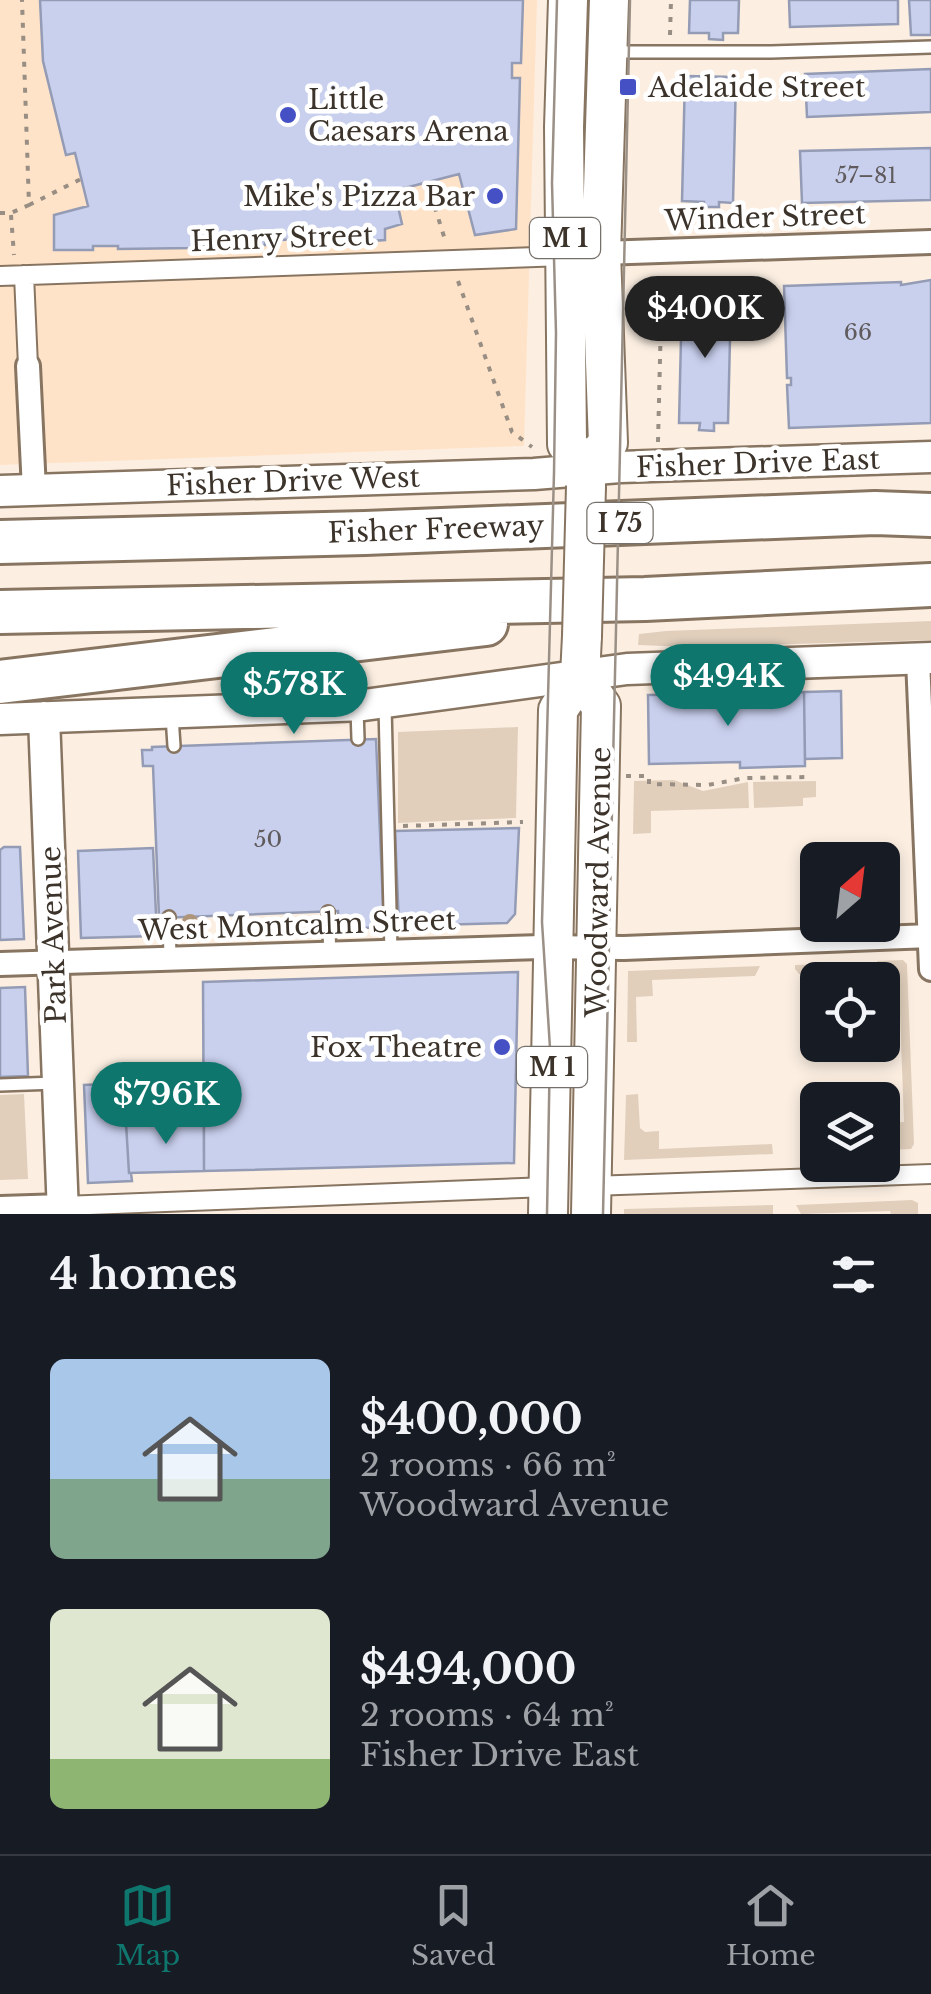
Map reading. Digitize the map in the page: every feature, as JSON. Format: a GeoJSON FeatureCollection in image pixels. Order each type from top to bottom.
{"type":"FeatureCollection","features":[{"type":"Feature","properties":{"kind":"highway","name":"I 75"},"geometry":{"type":"LineString","coordinates":[[875,513],[931,506]]}},
{"type":"Feature","properties":{"kind":"highway","name":"Fisher Freeway"},"geometry":{"type":"LineString","coordinates":[[0,542],[875,513],[931,516]]}},
{"type":"Feature","properties":{"kind":"highway"},"geometry":{"type":"LineString","coordinates":[[0,612],[645,599],[931,585]]}},
{"type":"Feature","properties":{"kind":"highway"},"geometry":{"type":"LineString","coordinates":[[0,682],[472,627],[645,599]]}},
{"type":"Feature","properties":{"kind":"main road","name":"Woodward Avenue"},"geometry":{"type":"LineString","coordinates":[[548,1201],[558,710],[580,676],[586,478],[608,443],[583,254],[568,0]]}},
{"type":"Feature","properties":{"kind":"main road","name":"Woodward Avenue"},"geometry":{"type":"LineString","coordinates":[[583,254],[607,52],[609,0]]}},
{"type":"Feature","properties":{"kind":"main road","name":"Woodward Avenue"},"geometry":{"type":"LineString","coordinates":[[580,676],[602,706],[591,1200]]}},
{"type":"Feature","properties":{"kind":"street","name":"Winder Street"},"geometry":{"type":"LineString","coordinates":[[583,254],[931,242]]}},
{"type":"Feature","properties":{"kind":"street","name":"Henry Street"},"geometry":{"type":"LineString","coordinates":[[13,275],[583,254]]}},
{"type":"Feature","properties":{"kind":"street"},"geometry":{"type":"LineString","coordinates":[[13,275],[28,366],[34,490]]}},
{"type":"Feature","properties":{"kind":"street","name":"Fisher Drive East"},"geometry":{"type":"LineString","coordinates":[[586,478],[931,456]]}},
{"type":"Feature","properties":{"kind":"street","name":"Fisher Drive West"},"geometry":{"type":"LineString","coordinates":[[0,491],[534,474],[586,478]]}},
{"type":"Feature","properties":{"kind":"street"},"geometry":{"type":"LineString","coordinates":[[0,719],[371,703],[628,669],[924,659],[931,969]]}},
{"type":"Feature","properties":{"kind":"street","name":"Park Avenue"},"geometry":{"type":"LineString","coordinates":[[44,716],[63,1210]]}},
{"type":"Feature","properties":{"kind":"street","name":"West Montcalm Street"},"geometry":{"type":"LineString","coordinates":[[0,964],[930,936]]}},
{"type":"Feature","properties":{"kind":"street"},"geometry":{"type":"LineString","coordinates":[[591,1200],[931,1174]]}},
{"type":"Feature","properties":{"kind":"street"},"geometry":{"type":"LineString","coordinates":[[0,1208],[548,1201]]}},
{"type":"Feature","properties":{"kind":"lane"},"geometry":{"type":"LineString","coordinates":[[607,52],[931,46]]}},
{"type":"Feature","properties":{"kind":"lane"},"geometry":{"type":"LineString","coordinates":[[358,740],[371,703]]}},
{"type":"Feature","properties":{"kind":"lane"},"geometry":{"type":"LineString","coordinates":[[371,703],[388,826],[391,952]]}},
{"type":"Feature","properties":{"kind":"lane"},"geometry":{"type":"LineString","coordinates":[[172,712],[174,746]]}},
{"type":"Feature","properties":{"kind":"lane"},"geometry":{"type":"LineString","coordinates":[[328,912],[330,954]]}},
{"type":"Feature","properties":{"kind":"lane"},"geometry":{"type":"LineString","coordinates":[[169,917],[170,958]]}},
{"type":"Feature","properties":{"kind":"lane"},"geometry":{"type":"LineString","coordinates":[[0,1085],[58,1083]]}},
{"type":"Feature","properties":{"kind":"path"},"geometry":{"type":"LineString","coordinates":[[22,0],[30,205]]}},
{"type":"Feature","properties":{"kind":"path"},"geometry":{"type":"LineString","coordinates":[[670,0],[670,52]]}},
{"type":"Feature","properties":{"kind":"path"},"geometry":{"type":"LineString","coordinates":[[0,213],[11,213],[81,179]]}},
{"type":"Feature","properties":{"kind":"path"},"geometry":{"type":"LineString","coordinates":[[426,182],[512,432],[532,447]]}},
{"type":"Feature","properties":{"kind":"path"},"geometry":{"type":"LineString","coordinates":[[11,213],[13,275]]}},
{"type":"Feature","properties":{"kind":"path"},"geometry":{"type":"LineString","coordinates":[[659,436],[662,276]]}},
{"type":"Feature","properties":{"kind":"path"},"geometry":{"type":"LineString","coordinates":[[626,776],[649,776],[649,784],[708,785],[745,778],[810,777]]}},
{"type":"Feature","properties":{"kind":"path"},"geometry":{"type":"LineString","coordinates":[[388,826],[523,822]]}},
{"type":"Feature","properties":{"kind":"shaded area"},"geometry":{"type":"Polygon","coordinates":[[[0,0],[537,0],[524,446],[0,465],[0,0]]]}},
{"type":"Feature","properties":{"kind":"shaded area"},"geometry":{"type":"Polygon","coordinates":[[[931,621],[931,640],[638,645],[639,634],[666,631],[931,621]]]}},
{"type":"Feature","properties":{"kind":"shaded area"},"geometry":{"type":"Polygon","coordinates":[[[518,727],[516,818],[398,823],[398,732],[518,727]]]}},
{"type":"Feature","properties":{"kind":"shaded area"},"geometry":{"type":"Polygon","coordinates":[[[674,780],[703,791],[748,782],[749,808],[651,811],[651,833],[633,834],[634,781],[674,780]]]}},
{"type":"Feature","properties":{"kind":"shaded area"},"geometry":{"type":"Polygon","coordinates":[[[816,781],[816,797],[803,798],[803,806],[754,808],[753,782],[816,781]]]}},
{"type":"Feature","properties":{"kind":"shaded area"},"geometry":{"type":"Polygon","coordinates":[[[903,960],[907,964],[914,1144],[911,1149],[900,1149],[900,1122],[904,1122],[900,962],[877,961],[903,960]]]}},
{"type":"Feature","properties":{"kind":"shaded area"},"geometry":{"type":"Polygon","coordinates":[[[760,966],[755,976],[652,980],[653,996],[636,997],[637,1042],[627,1042],[628,971],[760,966]]]}},
{"type":"Feature","properties":{"kind":"shaded area"},"geometry":{"type":"Polygon","coordinates":[[[24,1094],[28,1179],[0,1180],[0,1095],[24,1094]]]}},
{"type":"Feature","properties":{"kind":"shaded area"},"geometry":{"type":"Polygon","coordinates":[[[638,1094],[640,1128],[645,1132],[659,1131],[659,1149],[772,1144],[773,1154],[624,1160],[626,1095],[638,1094]]]}},
{"type":"Feature","properties":{"kind":"shaded area"},"geometry":{"type":"Polygon","coordinates":[[[912,1200],[918,1203],[918,1214],[801,1214],[796,1205],[912,1200]]]}},
{"type":"Feature","properties":{"kind":"shaded area"},"geometry":{"type":"Polygon","coordinates":[[[773,1205],[773,1214],[624,1214],[624,1209],[773,1205]]]}},
{"type":"Feature","properties":{"kind":"building","name":"Little Caesars Arena"},"geometry":{"type":"Polygon","coordinates":[[[40,0],[523,0],[521,63],[512,63],[512,78],[520,78],[516,229],[475,235],[459,174],[405,188],[408,199],[397,202],[402,224],[385,229],[385,240],[327,244],[325,237],[298,244],[297,239],[265,241],[265,245],[118,249],[93,246],[93,250],[54,250],[54,215],[88,206],[75,153],[66,155],[43,61],[40,0]]]}},
{"type":"Feature","properties":{"kind":"building"},"geometry":{"type":"Polygon","coordinates":[[[690,0],[739,0],[738,33],[723,33],[723,40],[709,39],[709,33],[689,33],[690,0]]]}},
{"type":"Feature","properties":{"kind":"building"},"geometry":{"type":"Polygon","coordinates":[[[789,0],[898,0],[898,24],[790,27],[789,0]]]}},
{"type":"Feature","properties":{"kind":"building"},"geometry":{"type":"Polygon","coordinates":[[[909,0],[931,0],[931,35],[911,35],[909,0]]]}},
{"type":"Feature","properties":{"kind":"building"},"geometry":{"type":"Polygon","coordinates":[[[931,69],[931,112],[807,117],[805,74],[931,69]]]}},
{"type":"Feature","properties":{"kind":"building"},"geometry":{"type":"Polygon","coordinates":[[[685,76],[736,77],[733,203],[704,207],[704,202],[682,201],[685,76]]]}},
{"type":"Feature","properties":{"kind":"building"},"geometry":{"type":"Polygon","coordinates":[[[931,148],[931,200],[802,203],[800,151],[931,148]]]}},
{"type":"Feature","properties":{"kind":"building"},"geometry":{"type":"Polygon","coordinates":[[[931,280],[931,423],[789,428],[787,385],[791,385],[791,378],[787,378],[784,286],[901,285],[931,280]]]}},
{"type":"Feature","properties":{"kind":"building"},"geometry":{"type":"Polygon","coordinates":[[[682,296],[731,297],[728,423],[714,423],[714,431],[699,430],[700,423],[679,423],[682,296]]]}},
{"type":"Feature","properties":{"kind":"building"},"geometry":{"type":"Polygon","coordinates":[[[841,691],[842,758],[805,759],[804,692],[841,691]]]}},
{"type":"Feature","properties":{"kind":"building"},"geometry":{"type":"Polygon","coordinates":[[[804,692],[805,766],[740,768],[740,762],[649,764],[648,695],[804,692]]]}},
{"type":"Feature","properties":{"kind":"building"},"geometry":{"type":"Polygon","coordinates":[[[376,739],[384,927],[339,929],[338,911],[159,918],[153,766],[143,766],[142,750],[376,739]]]}},
{"type":"Feature","properties":{"kind":"building"},"geometry":{"type":"Polygon","coordinates":[[[519,828],[515,914],[507,923],[399,926],[395,831],[519,828]]]}},
{"type":"Feature","properties":{"kind":"building"},"geometry":{"type":"Polygon","coordinates":[[[20,847],[24,939],[0,940],[0,850],[20,847]]]}},
{"type":"Feature","properties":{"kind":"building"},"geometry":{"type":"Polygon","coordinates":[[[153,848],[157,936],[81,938],[78,851],[153,848]]]}},
{"type":"Feature","properties":{"kind":"building"},"geometry":{"type":"Polygon","coordinates":[[[518,972],[514,1163],[204,1171],[203,982],[518,972]]]}},
{"type":"Feature","properties":{"kind":"building"},"geometry":{"type":"Polygon","coordinates":[[[25,987],[28,1076],[0,1077],[0,988],[25,987]]]}},
{"type":"Feature","properties":{"kind":"building"},"geometry":{"type":"Polygon","coordinates":[[[127,1083],[126,1123],[132,1181],[88,1183],[84,1085],[127,1083]]]}},
{"type":"Feature","properties":{"kind":"building"},"geometry":{"type":"Polygon","coordinates":[[[204,1121],[204,1171],[129,1173],[126,1123],[204,1121]]]}},
{"type":"Feature","properties":{"kind":"tram line"},"geometry":{"type":"LineString","coordinates":[[547,1214],[550,1048],[542,922],[554,473],[552,183],[557,0]]}},
{"type":"Feature","properties":{"kind":"tram line"},"geometry":{"type":"LineString","coordinates":[[603,1214],[630,0]]}},
{"type":"Feature","properties":{"kind":"place","name":"Adelaide Street"},"geometry":{"type":"Point","coordinates":[628,87]}},
{"type":"Feature","properties":{"kind":"place","name":"Little Caesars Arena"},"geometry":{"type":"Point","coordinates":[288,115]}},
{"type":"Feature","properties":{"kind":"place","name":"Mike's Pizza Bar"},"geometry":{"type":"Point","coordinates":[495,196]}},
{"type":"Feature","properties":{"kind":"place","name":"Fox Theatre"},"geometry":{"type":"Point","coordinates":[502,1047]}}]}
